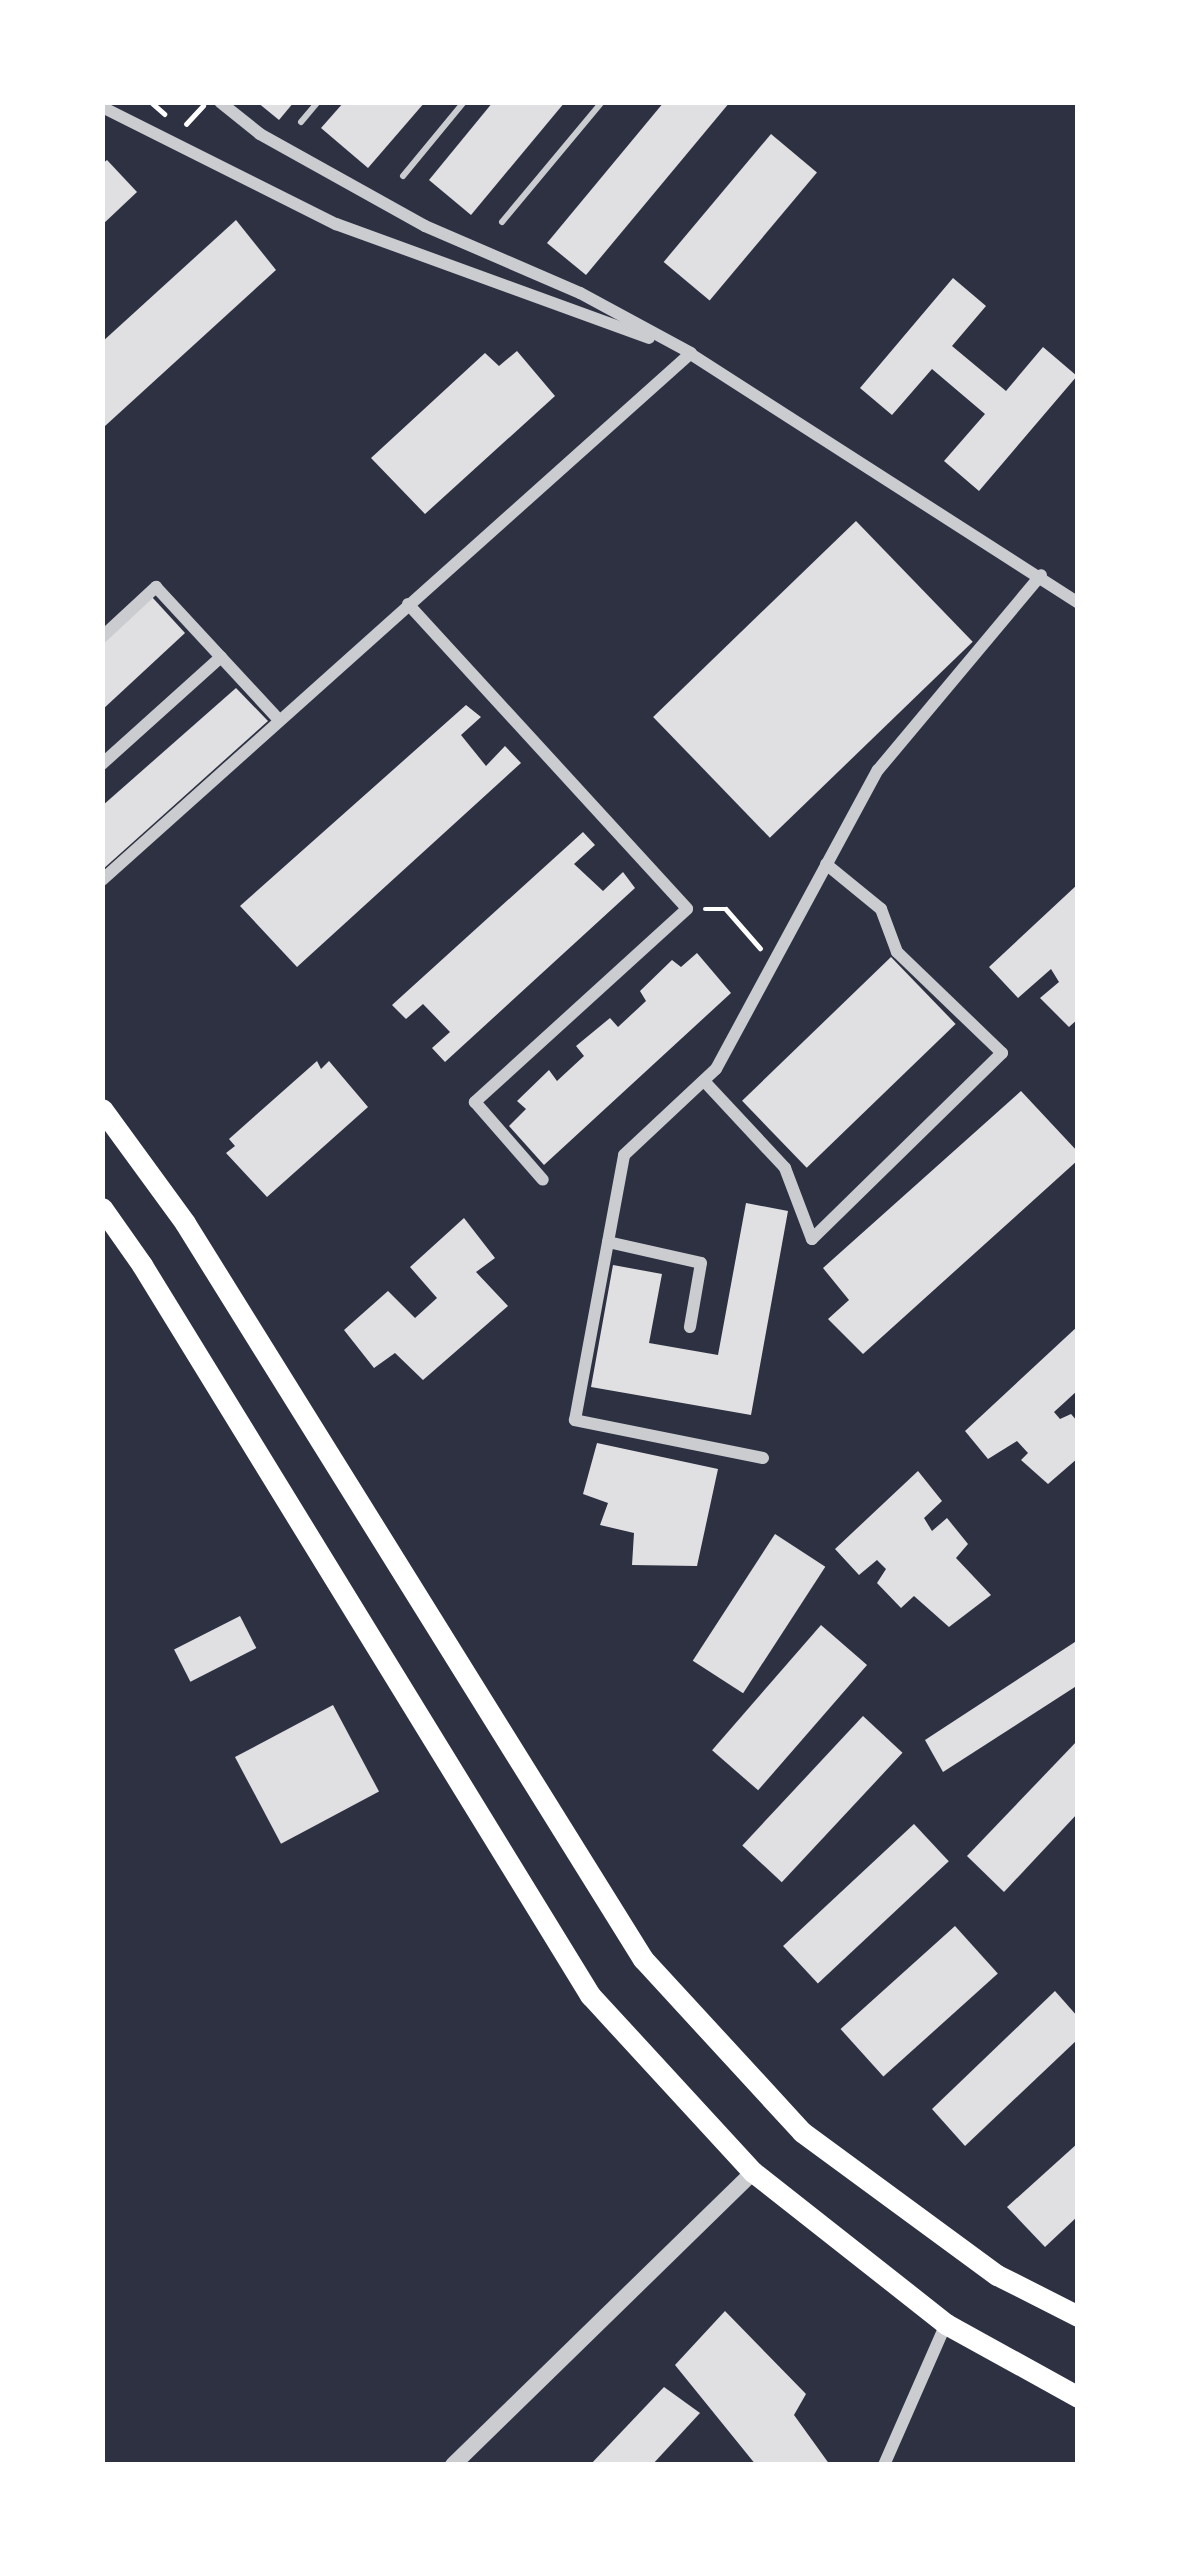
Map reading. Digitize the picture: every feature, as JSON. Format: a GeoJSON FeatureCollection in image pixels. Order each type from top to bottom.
{"type":"FeatureCollection","features":[{"type":"Feature","properties":{"kind":"main road"},"geometry":{"type":"LineString","coordinates":[[102,1109],[185,1223],[643,1959],[802,2132],[997,2275],[1078,2316]]}},
{"type":"Feature","properties":{"kind":"main road"},"geometry":{"type":"LineString","coordinates":[[102,1208],[142,1265],[590,1995],[753,2172],[946,2324],[1078,2397]]}},
{"type":"Feature","properties":{"kind":"street"},"geometry":{"type":"LineString","coordinates":[[220,102],[260,134],[425,226],[580,292],[691,353],[1078,603]]}},
{"type":"Feature","properties":{"kind":"street"},"geometry":{"type":"LineString","coordinates":[[102,106],[336,224],[691,353]]}},
{"type":"Feature","properties":{"kind":"street"},"geometry":{"type":"LineString","coordinates":[[102,880],[691,353]]}},
{"type":"Feature","properties":{"kind":"street"},"geometry":{"type":"LineString","coordinates":[[763,1458],[575,1420],[624,1155],[716,1069],[878,770],[1041,575]]}},
{"type":"Feature","properties":{"kind":"street"},"geometry":{"type":"LineString","coordinates":[[102,637],[156,587],[279,719]]}},
{"type":"Feature","properties":{"kind":"street"},"geometry":{"type":"LineString","coordinates":[[408,604],[688,909],[475,1102],[543,1180]]}},
{"type":"Feature","properties":{"kind":"street"},"geometry":{"type":"LineString","coordinates":[[102,764],[221,658]]}},
{"type":"Feature","properties":{"kind":"street"},"geometry":{"type":"LineString","coordinates":[[704,1081],[785,1168],[812,1239],[1002,1053],[897,952],[881,909],[826,864]]}},
{"type":"Feature","properties":{"kind":"street"},"geometry":{"type":"LineString","coordinates":[[608,1242],[701,1263],[689,1327]]}},
{"type":"Feature","properties":{"kind":"street"},"geometry":{"type":"LineString","coordinates":[[453,2465],[753,2172]]}},
{"type":"Feature","properties":{"kind":"street"},"geometry":{"type":"LineString","coordinates":[[884,2465],[946,2324]]}},
{"type":"Feature","properties":{"kind":"lane"},"geometry":{"type":"LineString","coordinates":[[301,122],[318,102]]}},
{"type":"Feature","properties":{"kind":"lane"},"geometry":{"type":"LineString","coordinates":[[403,176],[464,102]]}},
{"type":"Feature","properties":{"kind":"lane"},"geometry":{"type":"LineString","coordinates":[[502,222],[602,102]]}},
{"type":"Feature","properties":{"kind":"path"},"geometry":{"type":"LineString","coordinates":[[151,102],[166,116]]}},
{"type":"Feature","properties":{"kind":"path"},"geometry":{"type":"LineString","coordinates":[[182,129],[207,102]]}},
{"type":"Feature","properties":{"kind":"path"},"geometry":{"type":"LineString","coordinates":[[688,909],[726,910],[772,960]]}},
{"type":"Feature","properties":{"kind":"building"},"geometry":{"type":"Polygon","coordinates":[[[257,102],[294,102],[279,120],[257,102]]]}},
{"type":"Feature","properties":{"kind":"building"},"geometry":{"type":"Polygon","coordinates":[[[344,102],[425,102],[368,168],[321,128],[344,102]]]}},
{"type":"Feature","properties":{"kind":"building"},"geometry":{"type":"Polygon","coordinates":[[[493,102],[565,102],[471,215],[429,180],[493,102]]]}},
{"type":"Feature","properties":{"kind":"building"},"geometry":{"type":"Polygon","coordinates":[[[664,102],[730,102],[586,275],[547,243],[664,102]]]}},
{"type":"Feature","properties":{"kind":"building"},"geometry":{"type":"Polygon","coordinates":[[[771,134],[817,173],[710,300],[664,262],[771,134]]]}},
{"type":"Feature","properties":{"kind":"building"},"geometry":{"type":"Polygon","coordinates":[[[107,160],[137,192],[102,225],[102,164],[107,160]]]}},
{"type":"Feature","properties":{"kind":"building"},"geometry":{"type":"Polygon","coordinates":[[[236,220],[276,270],[105,426],[102,342],[236,220]]]}},
{"type":"Feature","properties":{"kind":"building"},"geometry":{"type":"Polygon","coordinates":[[[953,278],[986,306],[952,346],[1006,391],[1043,347],[1077,376],[979,491],[944,461],[985,414],[932,369],[892,415],[860,388],[953,278]]]}},
{"type":"Feature","properties":{"kind":"building"},"geometry":{"type":"Polygon","coordinates":[[[517,351],[555,396],[425,514],[371,458],[485,353],[499,366],[517,351]]]}},
{"type":"Feature","properties":{"kind":"building"},"geometry":{"type":"Polygon","coordinates":[[[856,521],[973,642],[770,838],[653,717],[856,521]]]}},
{"type":"Feature","properties":{"kind":"building"},"geometry":{"type":"Polygon","coordinates":[[[152,597],[185,633],[102,710],[102,642],[152,597]]]}},
{"type":"Feature","properties":{"kind":"building"},"geometry":{"type":"Polygon","coordinates":[[[236,688],[268,721],[102,870],[102,806],[236,688]]]}},
{"type":"Feature","properties":{"kind":"building"},"geometry":{"type":"Polygon","coordinates":[[[466,705],[481,717],[461,735],[486,766],[505,746],[521,763],[297,967],[240,906],[466,705]]]}},
{"type":"Feature","properties":{"kind":"building"},"geometry":{"type":"Polygon","coordinates":[[[583,832],[595,845],[574,864],[603,891],[623,872],[635,888],[445,1062],[432,1048],[450,1032],[423,1004],[406,1019],[392,1005],[583,832]]]}},
{"type":"Feature","properties":{"kind":"building"},"geometry":{"type":"Polygon","coordinates":[[[1078,884],[1078,1019],[1069,1027],[1040,998],[1059,982],[1051,969],[1018,998],[989,967],[1078,884]]]}},
{"type":"Feature","properties":{"kind":"building"},"geometry":{"type":"Polygon","coordinates":[[[697,953],[731,993],[544,1165],[509,1126],[526,1109],[517,1101],[549,1070],[557,1081],[584,1056],[576,1046],[610,1018],[618,1027],[646,1001],[640,991],[672,960],[681,967],[697,953]]]}},
{"type":"Feature","properties":{"kind":"building"},"geometry":{"type":"Polygon","coordinates":[[[891,957],[956,1024],[807,1168],[742,1101],[891,957]]]}},
{"type":"Feature","properties":{"kind":"building"},"geometry":{"type":"Polygon","coordinates":[[[317,1061],[321,1069],[329,1061],[368,1107],[267,1197],[226,1153],[235,1146],[229,1139],[317,1061]]]}},
{"type":"Feature","properties":{"kind":"building"},"geometry":{"type":"Polygon","coordinates":[[[1021,1091],[1078,1152],[1078,1160],[863,1354],[828,1319],[849,1300],[823,1268],[1021,1091]]]}},
{"type":"Feature","properties":{"kind":"building"},"geometry":{"type":"Polygon","coordinates":[[[746,1203],[788,1211],[751,1415],[591,1387],[613,1265],[662,1274],[649,1343],[718,1355],[746,1203]]]}},
{"type":"Feature","properties":{"kind":"building"},"geometry":{"type":"Polygon","coordinates":[[[464,1218],[495,1258],[476,1272],[508,1306],[423,1380],[395,1353],[374,1368],[344,1330],[388,1291],[415,1318],[437,1298],[410,1267],[464,1218]]]}},
{"type":"Feature","properties":{"kind":"building"},"geometry":{"type":"Polygon","coordinates":[[[1078,1326],[1078,1390],[1054,1412],[1060,1419],[1071,1414],[1078,1422],[1078,1458],[1048,1484],[1021,1460],[1028,1453],[1017,1441],[988,1459],[965,1431],[1078,1326]]]}},
{"type":"Feature","properties":{"kind":"building"},"geometry":{"type":"Polygon","coordinates":[[[597,1443],[718,1469],[697,1566],[632,1565],[634,1533],[600,1525],[608,1503],[583,1494],[597,1443]]]}},
{"type":"Feature","properties":{"kind":"building"},"geometry":{"type":"Polygon","coordinates":[[[918,1471],[942,1501],[924,1518],[932,1531],[947,1518],[968,1544],[956,1558],[991,1595],[949,1627],[914,1596],[901,1608],[877,1583],[886,1569],[877,1560],[859,1575],[835,1549],[918,1471]]]}},
{"type":"Feature","properties":{"kind":"building"},"geometry":{"type":"Polygon","coordinates":[[[775,1534],[825,1567],[743,1693],[693,1661],[775,1534]]]}},
{"type":"Feature","properties":{"kind":"building"},"geometry":{"type":"Polygon","coordinates":[[[240,1616],[256,1648],[190,1682],[174,1650],[240,1616]]]}},
{"type":"Feature","properties":{"kind":"building"},"geometry":{"type":"Polygon","coordinates":[[[821,1625],[867,1665],[758,1790],[712,1750],[821,1625]]]}},
{"type":"Feature","properties":{"kind":"building"},"geometry":{"type":"Polygon","coordinates":[[[1078,1640],[1078,1685],[943,1772],[925,1740],[1078,1640]]]}},
{"type":"Feature","properties":{"kind":"building"},"geometry":{"type":"Polygon","coordinates":[[[333,1705],[379,1792],[281,1844],[235,1757],[333,1705]]]}},
{"type":"Feature","properties":{"kind":"building"},"geometry":{"type":"Polygon","coordinates":[[[863,1716],[902,1753],[782,1882],[742,1845],[863,1716]]]}},
{"type":"Feature","properties":{"kind":"building"},"geometry":{"type":"Polygon","coordinates":[[[1078,1740],[1078,1813],[1004,1892],[967,1856],[1078,1740]]]}},
{"type":"Feature","properties":{"kind":"building"},"geometry":{"type":"Polygon","coordinates":[[[914,1824],[949,1861],[818,1983],[783,1946],[914,1824]]]}},
{"type":"Feature","properties":{"kind":"building"},"geometry":{"type":"Polygon","coordinates":[[[955,1926],[998,1974],[883,2077],[841,2029],[955,1926]]]}},
{"type":"Feature","properties":{"kind":"building"},"geometry":{"type":"Polygon","coordinates":[[[1055,1991],[1078,2017],[1078,2039],[965,2146],[932,2109],[1055,1991]]]}},
{"type":"Feature","properties":{"kind":"building"},"geometry":{"type":"Polygon","coordinates":[[[1078,2143],[1078,2216],[1045,2247],[1007,2207],[1078,2143]]]}},
{"type":"Feature","properties":{"kind":"building"},"geometry":{"type":"Polygon","coordinates":[[[725,2311],[806,2394],[794,2415],[830,2465],[756,2465],[675,2365],[725,2311]]]}},
{"type":"Feature","properties":{"kind":"building"},"geometry":{"type":"Polygon","coordinates":[[[664,2387],[700,2413],[652,2465],[590,2465],[664,2387]]]}}]}
